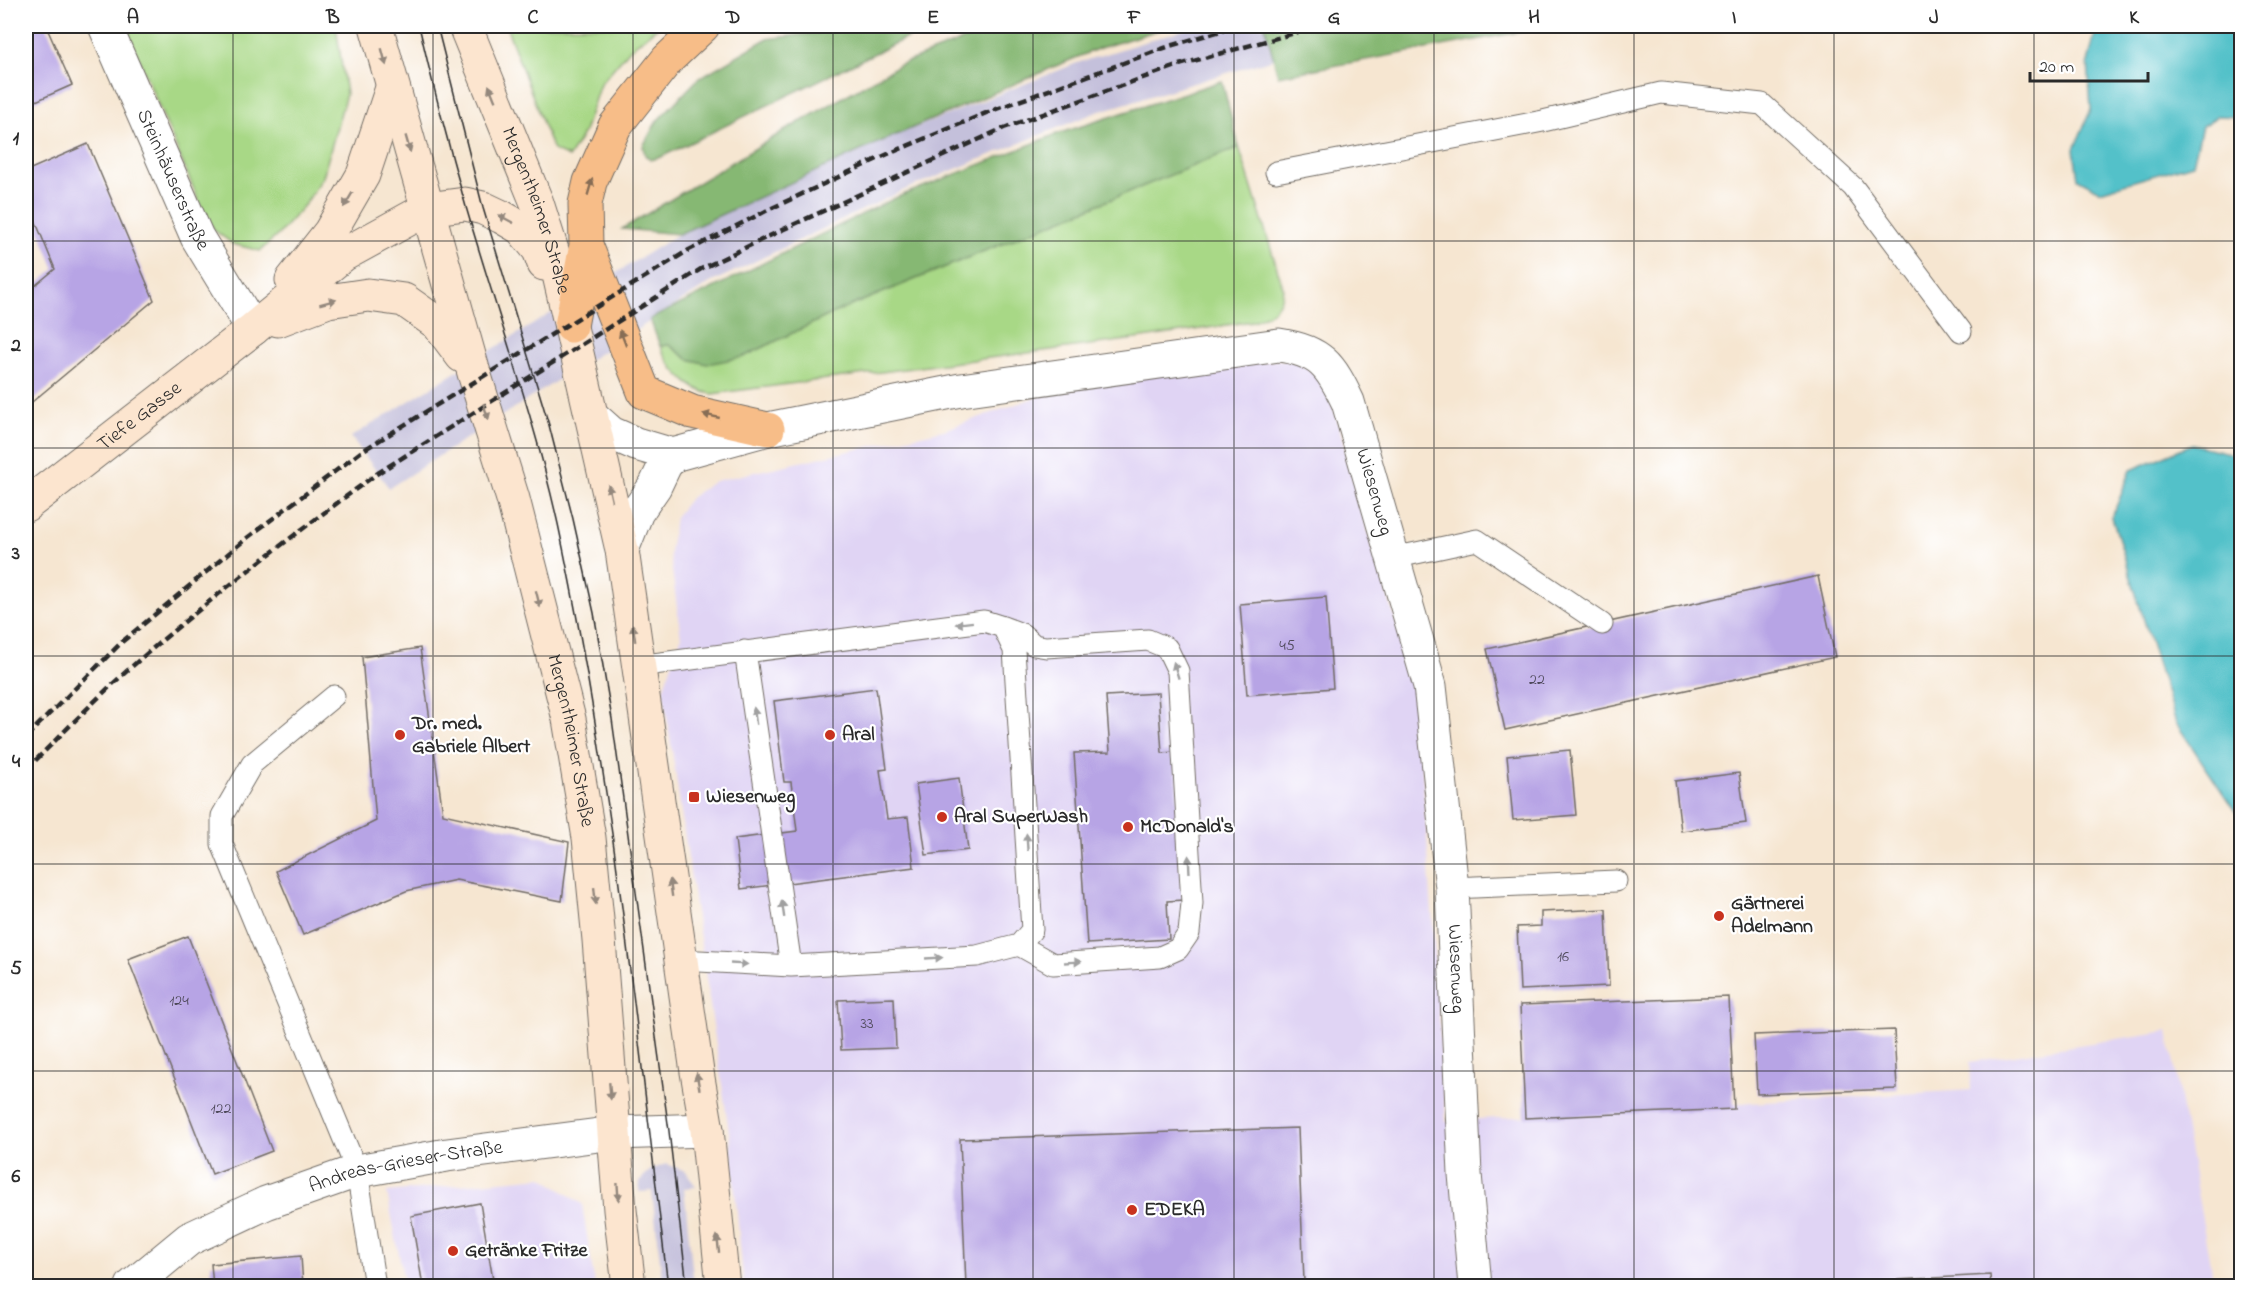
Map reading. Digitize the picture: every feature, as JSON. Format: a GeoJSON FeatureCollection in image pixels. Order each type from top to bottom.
{"type":"FeatureCollection","features":[{"type":"Feature","properties":{"kind":"main road","name":"Mergentheimer Straße"},"geometry":{"type":"LineString","coordinates":[[376,26],[474,373],[513,499],[569,719],[589,838],[628,1287]]}},
{"type":"Feature","properties":{"kind":"main road","name":"Mergentheimer Straße"},"geometry":{"type":"LineString","coordinates":[[465,26],[537,203],[557,266],[622,550],[707,1130],[723,1287]]}},
{"type":"Feature","properties":{"kind":"main road"},"geometry":{"type":"LineString","coordinates":[[571,326],[586,245],[585,204],[590,182],[615,126],[667,60],[703,26]]}},
{"type":"Feature","properties":{"kind":"main road","name":"Tiefe Gasse"},"geometry":{"type":"LineString","coordinates":[[253,329],[330,232],[363,175],[392,87]]}},
{"type":"Feature","properties":{"kind":"main road","name":"Mergentheimer Straße"},"geometry":{"type":"LineString","coordinates":[[427,209],[465,204],[483,208],[521,228],[539,250],[591,409]]}},
{"type":"Feature","properties":{"kind":"main road","name":"Tiefe Gasse"},"geometry":{"type":"LineString","coordinates":[[26,506],[253,329],[343,255],[427,209]]}},
{"type":"Feature","properties":{"kind":"main road"},"geometry":{"type":"LineString","coordinates":[[586,245],[644,392],[692,412],[768,429]]}},
{"type":"Feature","properties":{"kind":"main road","name":"Tiefe Gasse"},"geometry":{"type":"LineString","coordinates":[[253,329],[328,301],[368,294],[404,300],[438,324],[474,373]]}},
{"type":"Feature","properties":{"kind":"street","name":"Steinhäuserstraße"},"geometry":{"type":"LineString","coordinates":[[105,26],[197,237],[253,329]]}},
{"type":"Feature","properties":{"kind":"street","name":"Wiesenweg"},"geometry":{"type":"LineString","coordinates":[[673,455],[768,429],[961,390],[1280,345],[1301,348],[1313,354],[1336,376],[1348,402],[1430,686],[1452,888],[1464,1150],[1475,1287]]}},
{"type":"Feature","properties":{"kind":"street"},"geometry":{"type":"LineString","coordinates":[[591,409],[611,432],[636,444],[673,455],[637,512],[622,550]]}},
{"type":"Feature","properties":{"kind":"street","name":"Andreas-Grieser-Straße"},"geometry":{"type":"LineString","coordinates":[[132,1287],[189,1239],[267,1203],[357,1171],[447,1155],[614,1133],[707,1130]]}},
{"type":"Feature","properties":{"kind":"lane"},"geometry":{"type":"LineString","coordinates":[[1276,172],[1543,121],[1661,93],[1762,104],[1852,188],[1961,331]]}},
{"type":"Feature","properties":{"kind":"lane"},"geometry":{"type":"LineString","coordinates":[[1393,558],[1477,540],[1602,624]]}},
{"type":"Feature","properties":{"kind":"lane"},"geometry":{"type":"LineString","coordinates":[[638,666],[984,621],[1022,634],[1034,645],[1046,647],[1148,640],[1167,648],[1178,671],[1192,903],[1189,933],[1178,948],[1160,957],[1053,964],[1019,945]]}},
{"type":"Feature","properties":{"kind":"lane"},"geometry":{"type":"LineString","coordinates":[[681,960],[791,966],[977,956],[1019,945],[1032,930],[1014,650],[1003,627]]}},
{"type":"Feature","properties":{"kind":"lane"},"geometry":{"type":"LineString","coordinates":[[745,651],[791,966]]}},
{"type":"Feature","properties":{"kind":"lane"},"geometry":{"type":"LineString","coordinates":[[334,696],[252,764],[222,816],[222,844],[357,1171],[375,1287]]}},
{"type":"Feature","properties":{"kind":"lane"},"geometry":{"type":"LineString","coordinates":[[1452,888],[1616,881]]}},
{"type":"Feature","properties":{"kind":"shaded area"},"geometry":{"type":"Polygon","coordinates":[[[1195,26],[1397,26],[1341,39],[1097,112],[904,190],[710,283],[389,488],[351,437],[679,234],[882,141],[1077,63],[1195,26]]]}},
{"type":"Feature","properties":{"kind":"shaded area"},"geometry":{"type":"Polygon","coordinates":[[[1277,360],[1296,361],[1326,380],[1368,532],[1417,690],[1446,1121],[1971,1090],[1970,1062],[2168,1031],[2214,1286],[744,1286],[730,1138],[663,690],[681,638],[670,554],[675,517],[691,497],[715,481],[944,430],[1073,384],[1277,360]]]}},
{"type":"Feature","properties":{"kind":"shaded area"},"geometry":{"type":"Polygon","coordinates":[[[666,1164],[686,1171],[696,1187],[684,1188],[694,1286],[663,1286],[652,1191],[639,1192],[640,1182],[644,1176],[651,1170],[666,1164]]]}},
{"type":"Feature","properties":{"kind":"shaded area"},"geometry":{"type":"Polygon","coordinates":[[[542,1177],[582,1204],[595,1286],[405,1286],[387,1192],[542,1177]]]}},
{"type":"Feature","properties":{"kind":"green space"},"geometry":{"type":"Polygon","coordinates":[[[125,26],[336,26],[346,94],[323,177],[306,203],[279,234],[260,251],[233,244],[214,230],[203,211],[125,26]]]}},
{"type":"Feature","properties":{"kind":"green space"},"geometry":{"type":"Polygon","coordinates":[[[506,26],[659,26],[631,48],[600,84],[584,132],[569,157],[553,150],[506,26]]]}},
{"type":"Feature","properties":{"kind":"green space"},"geometry":{"type":"Polygon","coordinates":[[[871,26],[931,26],[661,157],[651,160],[645,155],[643,146],[657,121],[699,78],[766,39],[871,26]]]}},
{"type":"Feature","properties":{"kind":"green space"},"geometry":{"type":"Polygon","coordinates":[[[999,26],[1171,26],[1100,48],[1063,63],[882,141],[679,234],[622,229],[899,65],[999,26]]]}},
{"type":"Feature","properties":{"kind":"green space"},"geometry":{"type":"Polygon","coordinates":[[[1265,26],[1553,26],[1278,76],[1265,26]]]}},
{"type":"Feature","properties":{"kind":"green space"},"geometry":{"type":"Polygon","coordinates":[[[1222,81],[1239,147],[840,310],[743,357],[707,364],[688,359],[669,345],[660,346],[650,319],[895,198],[1057,134],[1222,81]]]}},
{"type":"Feature","properties":{"kind":"green space"},"geometry":{"type":"Polygon","coordinates":[[[1239,147],[1283,287],[1278,305],[1265,316],[1253,321],[1143,338],[712,394],[687,383],[674,369],[660,346],[669,345],[688,359],[743,357],[840,310],[1239,147]]]}},
{"type":"Feature","properties":{"kind":"water"},"geometry":{"type":"Polygon","coordinates":[[[2097,26],[2241,26],[2241,117],[2218,116],[2202,126],[2193,164],[2100,191],[2078,179],[2074,149],[2091,109],[2088,62],[2097,26]]]}},
{"type":"Feature","properties":{"kind":"water"},"geometry":{"type":"Polygon","coordinates":[[[2192,444],[2241,456],[2241,820],[2176,723],[2112,517],[2131,470],[2192,444]]]}},
{"type":"Feature","properties":{"kind":"building"},"geometry":{"type":"Polygon","coordinates":[[[46,26],[72,85],[27,105],[26,32],[46,26]]]}},
{"type":"Feature","properties":{"kind":"building"},"geometry":{"type":"Polygon","coordinates":[[[88,144],[154,300],[26,407],[26,293],[55,269],[26,198],[26,171],[88,144]]]}},
{"type":"Feature","properties":{"kind":"building"},"geometry":{"type":"Polygon","coordinates":[[[1818,576],[1835,657],[1505,730],[1487,649],[1818,576]]]}},
{"type":"Feature","properties":{"kind":"building"},"geometry":{"type":"Polygon","coordinates":[[[1326,597],[1333,688],[1247,695],[1240,604],[1326,597]]]}},
{"type":"Feature","properties":{"kind":"building","name":"Dr. med. Gabriele Albert"},"geometry":{"type":"Polygon","coordinates":[[[420,648],[443,814],[569,842],[562,901],[456,880],[406,891],[303,935],[276,871],[376,821],[362,657],[420,648]]]}},
{"type":"Feature","properties":{"kind":"building"},"geometry":{"type":"Polygon","coordinates":[[[876,688],[887,769],[880,770],[887,819],[908,817],[914,867],[741,889],[735,839],[797,831],[791,782],[784,782],[774,701],[876,688]]]}},
{"type":"Feature","properties":{"kind":"building","name":"McDonald's"},"geometry":{"type":"Polygon","coordinates":[[[1158,693],[1162,753],[1174,752],[1183,900],[1167,901],[1169,939],[1087,944],[1074,753],[1110,752],[1106,696],[1158,693]]]}},
{"type":"Feature","properties":{"kind":"building"},"geometry":{"type":"Polygon","coordinates":[[[1570,750],[1576,815],[1513,820],[1507,756],[1570,750]]]}},
{"type":"Feature","properties":{"kind":"building"},"geometry":{"type":"Polygon","coordinates":[[[1739,773],[1746,823],[1681,831],[1675,781],[1739,773]]]}},
{"type":"Feature","properties":{"kind":"building","name":"Aral SuperWash"},"geometry":{"type":"Polygon","coordinates":[[[959,778],[968,850],[926,855],[916,784],[959,778]]]}},
{"type":"Feature","properties":{"kind":"building"},"geometry":{"type":"Polygon","coordinates":[[[1606,909],[1609,986],[1520,990],[1517,927],[1541,926],[1541,912],[1606,909]]]}},
{"type":"Feature","properties":{"kind":"building"},"geometry":{"type":"Polygon","coordinates":[[[188,936],[272,1151],[212,1174],[128,959],[188,936]]]}},
{"type":"Feature","properties":{"kind":"building"},"geometry":{"type":"Polygon","coordinates":[[[1729,997],[1734,1109],[1525,1118],[1520,1005],[1729,997]]]}},
{"type":"Feature","properties":{"kind":"building"},"geometry":{"type":"Polygon","coordinates":[[[894,998],[896,1048],[841,1050],[838,1000],[894,998]]]}},
{"type":"Feature","properties":{"kind":"building"},"geometry":{"type":"Polygon","coordinates":[[[1894,1030],[1897,1089],[1757,1094],[1754,1035],[1894,1030]]]}},
{"type":"Feature","properties":{"kind":"building","name":"EDEKA"},"geometry":{"type":"Polygon","coordinates":[[[1298,1128],[1304,1282],[1161,1286],[966,1286],[960,1139],[1298,1128]]]}},
{"type":"Feature","properties":{"kind":"building","name":"Getränke Fritze"},"geometry":{"type":"Polygon","coordinates":[[[480,1203],[494,1286],[423,1286],[411,1216],[480,1203]]]}},
{"type":"Feature","properties":{"kind":"building"},"geometry":{"type":"Polygon","coordinates":[[[301,1256],[303,1286],[213,1286],[211,1264],[301,1256]]]}},
{"type":"Feature","properties":{"kind":"building"},"geometry":{"type":"Polygon","coordinates":[[[1990,1275],[1991,1286],[1799,1286],[1799,1285],[1990,1275]]]}},
{"type":"Feature","properties":{"kind":"tram line"},"geometry":{"type":"LineString","coordinates":[[419,26],[466,207],[538,444],[558,524],[577,618],[594,713],[622,904],[668,1286]]}},
{"type":"Feature","properties":{"kind":"tram line"},"geometry":{"type":"LineString","coordinates":[[437,26],[483,208],[549,425],[594,613],[612,719],[669,1131],[687,1286]]}},
{"type":"Feature","properties":{"kind":"railway"},"geometry":{"type":"LineString","coordinates":[[26,737],[123,641],[247,538],[362,451],[689,250],[888,154],[991,111],[1170,46],[1237,26]]}},
{"type":"Feature","properties":{"kind":"railway"},"geometry":{"type":"LineString","coordinates":[[26,770],[108,688],[166,637],[347,496],[378,473],[701,269],[1004,128],[1179,65],[1320,26]]}},
{"type":"Feature","properties":{"kind":"place","name":"Dr. med. Gabriele Albert"},"geometry":{"type":"Point","coordinates":[400,735]}},
{"type":"Feature","properties":{"kind":"place","name":"Aral"},"geometry":{"type":"Point","coordinates":[830,735]}},
{"type":"Feature","properties":{"kind":"place","name":"Wiesenweg"},"geometry":{"type":"Point","coordinates":[694,797]}},
{"type":"Feature","properties":{"kind":"place","name":"Aral SuperWash"},"geometry":{"type":"Point","coordinates":[942,817]}},
{"type":"Feature","properties":{"kind":"place","name":"McDonald's"},"geometry":{"type":"Point","coordinates":[1128,827]}},
{"type":"Feature","properties":{"kind":"place","name":"Gärtnerei Adelmann"},"geometry":{"type":"Point","coordinates":[1719,916]}},
{"type":"Feature","properties":{"kind":"place","name":"EDEKA"},"geometry":{"type":"Point","coordinates":[1132,1210]}},
{"type":"Feature","properties":{"kind":"place","name":"Getränke Fritze"},"geometry":{"type":"Point","coordinates":[453,1251]}}]}
